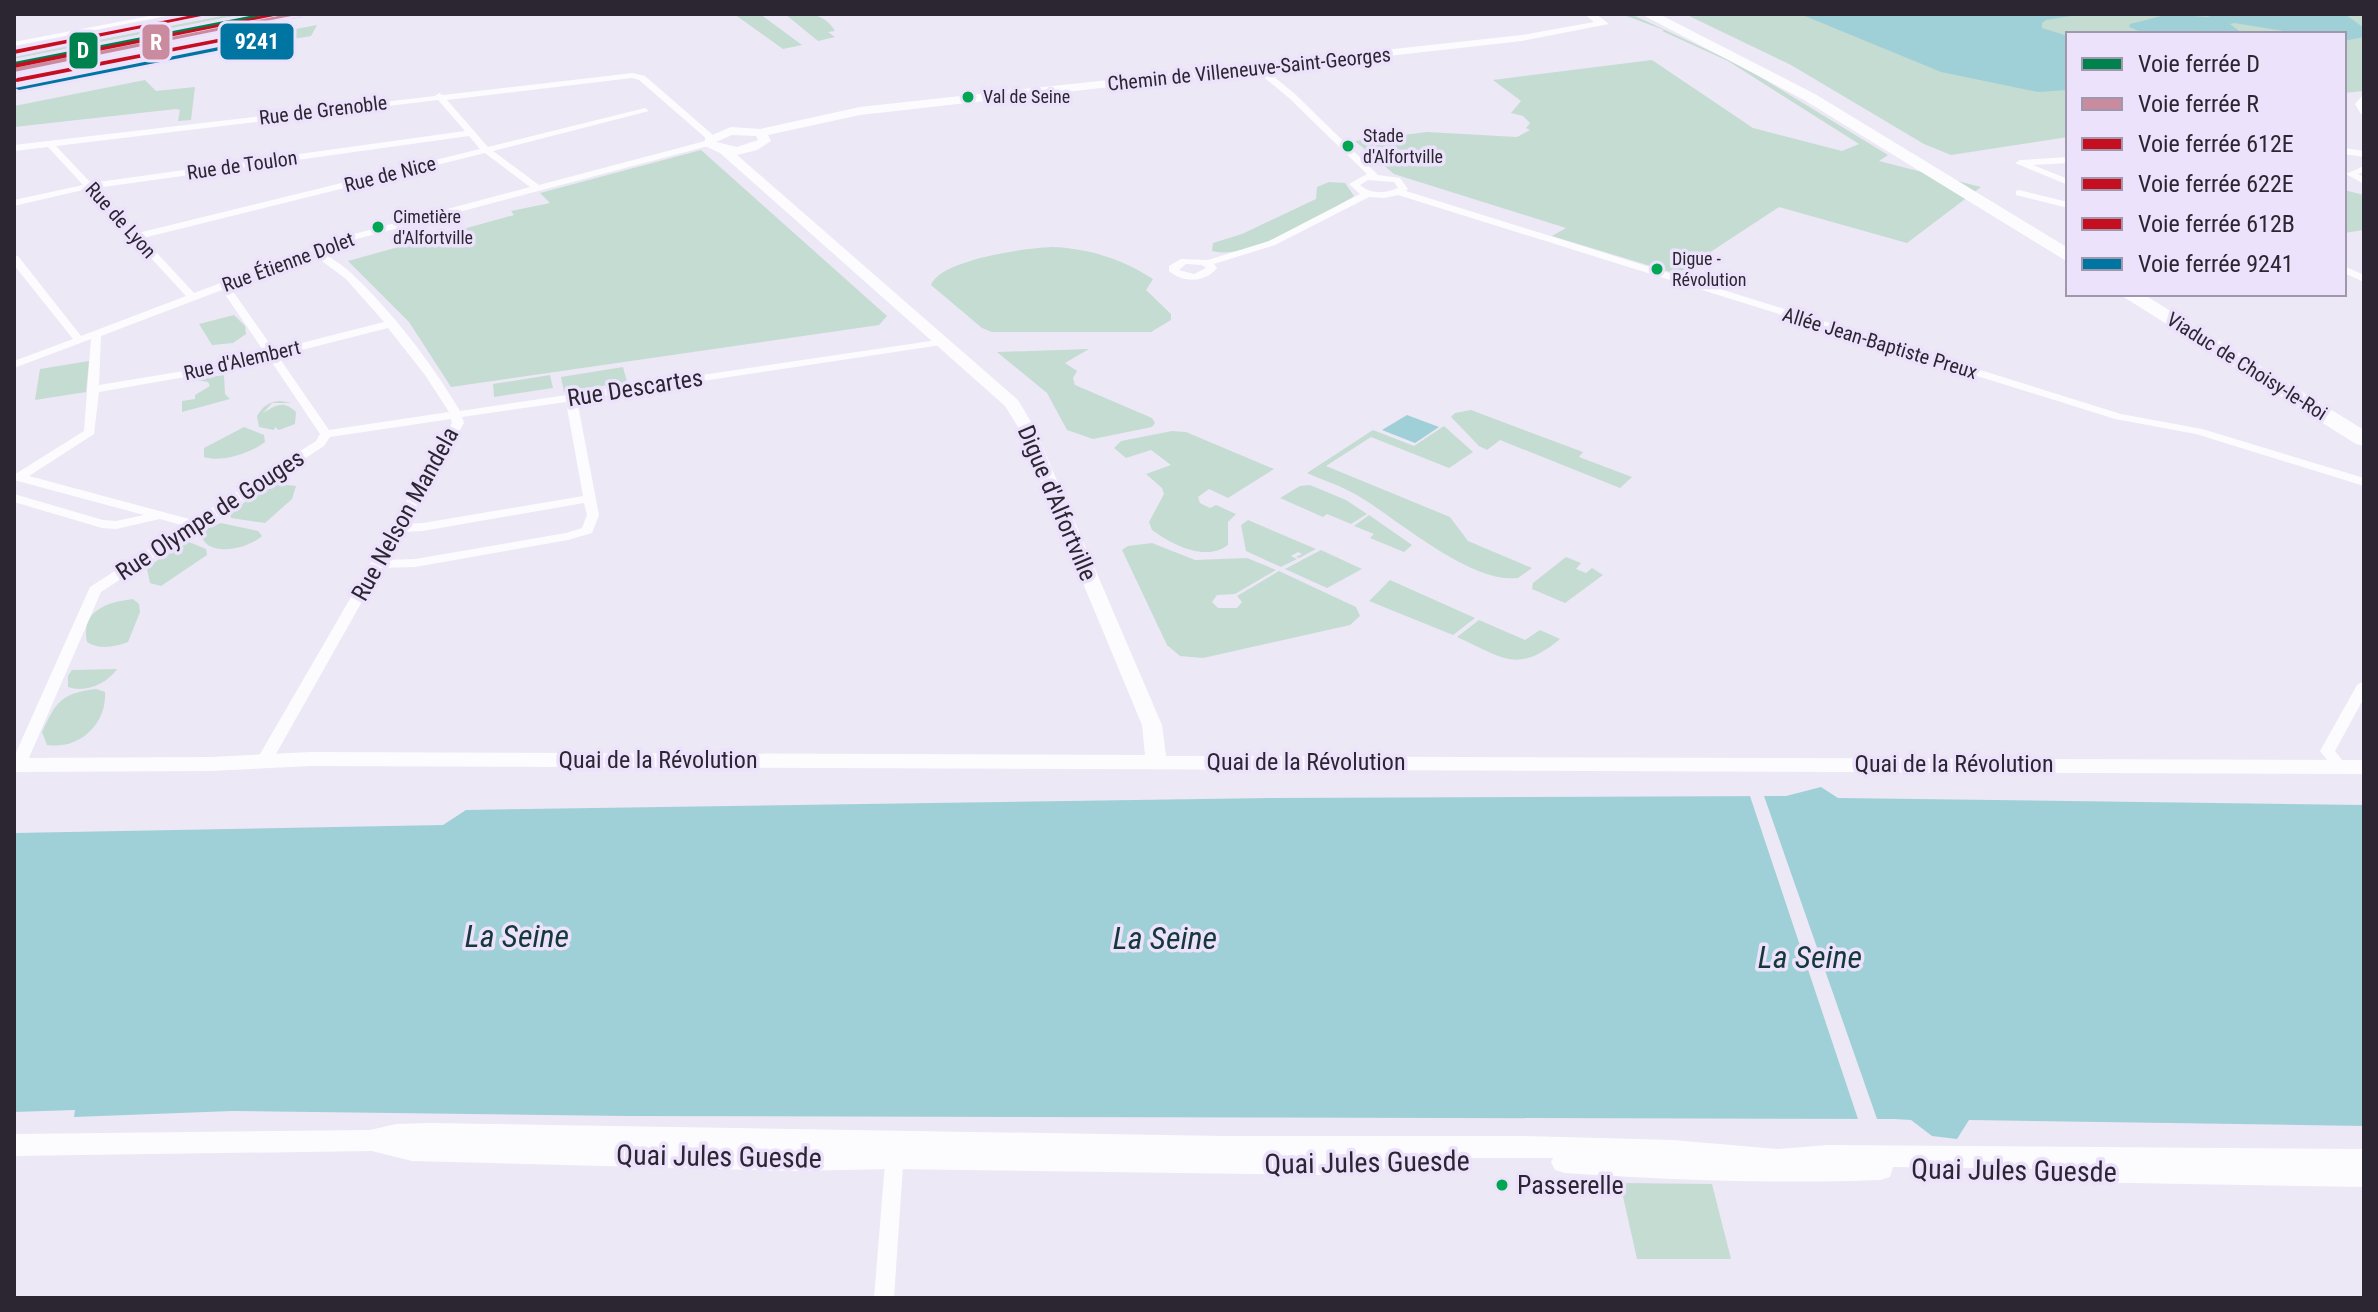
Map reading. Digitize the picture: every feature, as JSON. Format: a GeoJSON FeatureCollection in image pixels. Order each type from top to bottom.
{"type":"FeatureCollection","features":[{"type":"Feature","properties":{"kind":"highway"},"geometry":{"type":"LineString","coordinates":[[1648,14],[1760,68],[2066,255]]}},
{"type":"Feature","properties":{"kind":"highway"},"geometry":{"type":"LineString","coordinates":[[1669,14],[1795,75],[2066,238]]}},
{"type":"Feature","properties":{"kind":"highway","name":"Viaduc de Choisy-le-Roi"},"geometry":{"type":"LineString","coordinates":[[2132,296],[2364,439]]}},
{"type":"Feature","properties":{"kind":"highway","name":"Viaduc de Choisy-le-Roi"},"geometry":{"type":"LineString","coordinates":[[2161,296],[2364,419]]}},
{"type":"Feature","properties":{"kind":"main road","name":"Chemin de Villeneuve-Saint-Georges"},"geometry":{"type":"LineString","coordinates":[[714,138],[739,130],[760,133],[860,111],[1258,68],[1595,28],[1603,23],[1589,14]]}},
{"type":"Feature","properties":{"kind":"main road"},"geometry":{"type":"LineString","coordinates":[[714,138],[724,150],[751,148],[765,141],[760,133]]}},
{"type":"Feature","properties":{"kind":"main road"},"geometry":{"type":"LineString","coordinates":[[741,165],[751,148]]}},
{"type":"Feature","properties":{"kind":"main road","name":"Digue d'Alfortville"},"geometry":{"type":"LineString","coordinates":[[724,150],[1012,403],[1026,427],[1152,725],[1156,762]]}},
{"type":"Feature","properties":{"kind":"main road","name":"Quai de la Révolution"},"geometry":{"type":"LineString","coordinates":[[16,762],[1156,762],[2364,767]]}},
{"type":"Feature","properties":{"kind":"main road","name":"Quai Jules Guesde"},"geometry":{"type":"LineString","coordinates":[[14,1145],[370,1141],[412,1150],[791,1160],[895,1150],[1525,1147],[1673,1151],[1777,1160],[1844,1156],[2364,1160]]}},
{"type":"Feature","properties":{"kind":"main road","name":"Quai Jules Guesde"},"geometry":{"type":"LineString","coordinates":[[895,1150],[1321,1164],[1353,1161],[1514,1161],[1752,1172],[1924,1168],[2364,1176]]}},
{"type":"Feature","properties":{"kind":"street"},"geometry":{"type":"LineString","coordinates":[[14,44],[172,14]]}},
{"type":"Feature","properties":{"kind":"street"},"geometry":{"type":"LineString","coordinates":[[14,86],[140,62]]}},
{"type":"Feature","properties":{"kind":"street"},"geometry":{"type":"LineString","coordinates":[[1258,68],[1259,75],[1369,177]]}},
{"type":"Feature","properties":{"kind":"street","name":"Rue de Grenoble"},"geometry":{"type":"LineString","coordinates":[[14,148],[633,75],[642,78],[714,138]]}},
{"type":"Feature","properties":{"kind":"street"},"geometry":{"type":"LineString","coordinates":[[439,96],[486,150],[537,188]]}},
{"type":"Feature","properties":{"kind":"street"},"geometry":{"type":"LineString","coordinates":[[2364,97],[2359,104],[2364,112]]}},
{"type":"Feature","properties":{"kind":"street","name":"Rue de Nice"},"geometry":{"type":"LineString","coordinates":[[136,237],[645,111]]}},
{"type":"Feature","properties":{"kind":"street","name":"Rue de Toulon"},"geometry":{"type":"LineString","coordinates":[[14,203],[90,186],[470,133]]}},
{"type":"Feature","properties":{"kind":"street","name":"Rue Étienne Dolet"},"geometry":{"type":"LineString","coordinates":[[14,365],[346,239],[714,138]]}},
{"type":"Feature","properties":{"kind":"street","name":"Rue de Lyon"},"geometry":{"type":"LineString","coordinates":[[49,143],[192,297]]}},
{"type":"Feature","properties":{"kind":"street"},"geometry":{"type":"LineString","coordinates":[[2066,160],[2020,163],[2066,181]]}},
{"type":"Feature","properties":{"kind":"street"},"geometry":{"type":"LineString","coordinates":[[2364,169],[2351,174],[2364,181]]}},
{"type":"Feature","properties":{"kind":"street"},"geometry":{"type":"LineString","coordinates":[[1369,177],[1401,182],[1403,189],[1399,192],[1367,194],[1358,191],[1354,184],[1369,177]]}},
{"type":"Feature","properties":{"kind":"street","name":"Allée Jean-Baptiste Preux"},"geometry":{"type":"LineString","coordinates":[[1399,192],[2119,417],[2203,432],[2364,482]]}},
{"type":"Feature","properties":{"kind":"street"},"geometry":{"type":"LineString","coordinates":[[2019,193],[2066,205]]}},
{"type":"Feature","properties":{"kind":"street"},"geometry":{"type":"LineString","coordinates":[[1208,263],[1272,243],[1367,194]]}},
{"type":"Feature","properties":{"kind":"street","name":"Rue Nelson Mandela"},"geometry":{"type":"LineString","coordinates":[[256,761],[379,564],[458,423],[459,414],[389,324],[349,276],[315,251]]}},
{"type":"Feature","properties":{"kind":"street"},"geometry":{"type":"LineString","coordinates":[[14,258],[79,340]]}},
{"type":"Feature","properties":{"kind":"street"},"geometry":{"type":"LineString","coordinates":[[2346,270],[2364,281]]}},
{"type":"Feature","properties":{"kind":"street","name":"Rue Olympe de Gouges"},"geometry":{"type":"LineString","coordinates":[[16,762],[95,590],[320,443],[326,434],[224,285]]}},
{"type":"Feature","properties":{"kind":"street","name":"Rue d'Alembert"},"geometry":{"type":"LineString","coordinates":[[94,389],[214,369],[389,324]]}},
{"type":"Feature","properties":{"kind":"street"},"geometry":{"type":"LineString","coordinates":[[16,477],[87,437],[90,432],[97,338],[93,335]]}},
{"type":"Feature","properties":{"kind":"street","name":"Rue Descartes"},"geometry":{"type":"LineString","coordinates":[[326,434],[944,342]]}},
{"type":"Feature","properties":{"kind":"street"},"geometry":{"type":"LineString","coordinates":[[379,564],[415,563],[587,530],[593,522],[591,498],[571,398]]}},
{"type":"Feature","properties":{"kind":"street"},"geometry":{"type":"LineString","coordinates":[[16,477],[196,525]]}},
{"type":"Feature","properties":{"kind":"street"},"geometry":{"type":"LineString","coordinates":[[14,498],[102,524],[116,525],[162,515]]}},
{"type":"Feature","properties":{"kind":"street"},"geometry":{"type":"LineString","coordinates":[[399,528],[423,527],[591,498]]}},
{"type":"Feature","properties":{"kind":"street"},"geometry":{"type":"LineString","coordinates":[[2339,766],[2327,751],[2364,685]]}},
{"type":"Feature","properties":{"kind":"street"},"geometry":{"type":"LineString","coordinates":[[884,1298],[895,1150]]}},
{"type":"Feature","properties":{"kind":"green space"},"geometry":{"type":"Polygon","coordinates":[[[245,14],[14,59],[14,56],[245,14]]]}},
{"type":"Feature","properties":{"kind":"green space"},"geometry":{"type":"Polygon","coordinates":[[[734,14],[760,14],[802,45],[783,49],[734,14]]]}},
{"type":"Feature","properties":{"kind":"green space"},"geometry":{"type":"Polygon","coordinates":[[[785,14],[819,17],[835,31],[828,32],[835,37],[818,41],[785,14]]]}},
{"type":"Feature","properties":{"kind":"green space"},"geometry":{"type":"Polygon","coordinates":[[[1621,14],[1631,14],[1744,67],[1888,155],[1879,161],[1981,187],[1907,243],[1779,207],[1677,274],[1552,236],[1566,228],[1394,174],[1355,141],[1427,132],[1517,137],[1530,130],[1526,128],[1530,123],[1523,116],[1511,113],[1521,101],[1493,80],[1652,60],[1753,128],[1842,151],[1859,144],[1728,61],[1664,30],[1621,14]]]}},
{"type":"Feature","properties":{"kind":"green space"},"geometry":{"type":"Polygon","coordinates":[[[1685,14],[2364,14],[2364,91],[2346,93],[2346,32],[2066,32],[2066,137],[1951,155],[1924,144],[1791,65],[1685,14]]]}},
{"type":"Feature","properties":{"kind":"green space"},"geometry":{"type":"Polygon","coordinates":[[[317,25],[311,36],[190,56],[182,50],[317,25]]]}},
{"type":"Feature","properties":{"kind":"green space"},"geometry":{"type":"Polygon","coordinates":[[[145,80],[156,91],[195,87],[191,120],[178,121],[180,110],[176,109],[14,127],[14,106],[145,80]]]}},
{"type":"Feature","properties":{"kind":"green space","name":"Cimetière d'Alfortville"},"geometry":{"type":"Polygon","coordinates":[[[701,150],[887,316],[879,325],[451,387],[409,322],[348,261],[514,215],[511,211],[550,203],[540,193],[701,150]]]}},
{"type":"Feature","properties":{"kind":"green space"},"geometry":{"type":"Polygon","coordinates":[[[1329,182],[1345,183],[1354,196],[1264,243],[1226,252],[1212,251],[1213,243],[1242,234],[1316,199],[1317,187],[1329,182]]]}},
{"type":"Feature","properties":{"kind":"green space"},"geometry":{"type":"Polygon","coordinates":[[[2346,190],[2364,195],[2364,230],[2346,233],[2346,190]]]}},
{"type":"Feature","properties":{"kind":"green space"},"geometry":{"type":"Polygon","coordinates":[[[1051,247],[1104,256],[1153,279],[1146,290],[1171,314],[1171,320],[1151,332],[992,332],[982,328],[931,285],[938,276],[966,262],[1051,247]]]}},
{"type":"Feature","properties":{"kind":"green space"},"geometry":{"type":"Polygon","coordinates":[[[234,315],[245,326],[246,334],[233,343],[212,345],[199,324],[234,315]]]}},
{"type":"Feature","properties":{"kind":"green space"},"geometry":{"type":"Polygon","coordinates":[[[1089,349],[1065,363],[1077,371],[1073,378],[1075,385],[1152,418],[1155,423],[1152,427],[1093,439],[1067,430],[1047,393],[997,352],[1089,349]]]}},
{"type":"Feature","properties":{"kind":"green space"},"geometry":{"type":"Polygon","coordinates":[[[89,361],[86,392],[35,400],[40,369],[89,361]]]}},
{"type":"Feature","properties":{"kind":"green space"},"geometry":{"type":"Polygon","coordinates":[[[623,367],[627,382],[564,392],[561,377],[623,367]]]}},
{"type":"Feature","properties":{"kind":"green space"},"geometry":{"type":"Polygon","coordinates":[[[224,375],[225,394],[230,399],[182,412],[182,401],[195,399],[195,395],[210,386],[208,382],[194,380],[224,375]]]}},
{"type":"Feature","properties":{"kind":"green space"},"geometry":{"type":"Polygon","coordinates":[[[550,375],[553,388],[494,397],[493,384],[550,375]]]}},
{"type":"Feature","properties":{"kind":"green space"},"geometry":{"type":"Polygon","coordinates":[[[272,403],[263,413],[279,405],[296,412],[295,424],[279,430],[259,427],[257,416],[272,403]]]}},
{"type":"Feature","properties":{"kind":"green space"},"geometry":{"type":"Polygon","coordinates":[[[1471,410],[1583,452],[1579,457],[1632,477],[1620,488],[1500,440],[1487,450],[1479,446],[1451,417],[1455,413],[1471,410]]]}},
{"type":"Feature","properties":{"kind":"green space"},"geometry":{"type":"Polygon","coordinates":[[[1444,426],[1473,452],[1449,468],[1371,437],[1326,466],[1450,517],[1468,541],[1532,568],[1518,578],[1498,577],[1455,560],[1353,493],[1307,473],[1373,430],[1414,446],[1444,426]]]}},
{"type":"Feature","properties":{"kind":"green space"},"geometry":{"type":"Polygon","coordinates":[[[244,427],[264,435],[265,442],[236,456],[219,459],[204,457],[204,448],[244,427]]]}},
{"type":"Feature","properties":{"kind":"green space"},"geometry":{"type":"Polygon","coordinates":[[[1172,431],[1186,432],[1274,469],[1228,498],[1209,489],[1198,497],[1200,503],[1210,508],[1216,505],[1236,514],[1228,522],[1228,545],[1219,550],[1189,550],[1152,530],[1149,522],[1164,494],[1162,488],[1146,474],[1171,465],[1151,450],[1126,458],[1114,448],[1121,441],[1172,431]]]}},
{"type":"Feature","properties":{"kind":"green space"},"geometry":{"type":"Polygon","coordinates":[[[279,484],[296,486],[292,499],[265,523],[231,518],[230,514],[250,498],[279,484]]]}},
{"type":"Feature","properties":{"kind":"green space"},"geometry":{"type":"Polygon","coordinates":[[[1310,485],[1346,500],[1367,514],[1351,524],[1327,514],[1323,517],[1280,498],[1300,486],[1310,485]]]}},
{"type":"Feature","properties":{"kind":"green space"},"geometry":{"type":"Polygon","coordinates":[[[1369,515],[1412,545],[1404,552],[1370,538],[1374,534],[1354,526],[1369,515]]]}},
{"type":"Feature","properties":{"kind":"green space"},"geometry":{"type":"Polygon","coordinates":[[[1248,520],[1316,549],[1299,558],[1296,557],[1302,554],[1298,552],[1291,556],[1297,559],[1281,567],[1246,551],[1241,525],[1248,520]]]}},
{"type":"Feature","properties":{"kind":"green space"},"geometry":{"type":"Polygon","coordinates":[[[221,523],[258,531],[262,536],[236,548],[217,549],[203,540],[200,531],[221,523]]]}},
{"type":"Feature","properties":{"kind":"green space"},"geometry":{"type":"Polygon","coordinates":[[[189,542],[206,549],[207,555],[161,586],[150,583],[147,569],[166,553],[189,542]]]}},
{"type":"Feature","properties":{"kind":"green space"},"geometry":{"type":"Polygon","coordinates":[[[1152,543],[1195,560],[1247,558],[1276,570],[1235,594],[1217,595],[1212,602],[1218,608],[1237,608],[1242,602],[1237,596],[1279,571],[1356,607],[1360,616],[1350,625],[1203,658],[1180,656],[1167,645],[1122,550],[1128,546],[1152,543]]]}},
{"type":"Feature","properties":{"kind":"green space"},"geometry":{"type":"Polygon","coordinates":[[[1321,550],[1362,569],[1327,588],[1285,569],[1321,550]]]}},
{"type":"Feature","properties":{"kind":"green space"},"geometry":{"type":"Polygon","coordinates":[[[1566,557],[1581,563],[1576,569],[1586,573],[1592,568],[1603,575],[1565,603],[1532,589],[1533,583],[1566,557]]]}},
{"type":"Feature","properties":{"kind":"green space"},"geometry":{"type":"Polygon","coordinates":[[[1390,580],[1475,618],[1453,635],[1369,601],[1390,580]]]}},
{"type":"Feature","properties":{"kind":"green space"},"geometry":{"type":"Polygon","coordinates":[[[133,599],[139,604],[140,612],[128,642],[107,647],[87,642],[86,631],[92,615],[106,605],[133,599]]]}},
{"type":"Feature","properties":{"kind":"green space"},"geometry":{"type":"Polygon","coordinates":[[[1479,620],[1525,640],[1540,630],[1560,639],[1532,657],[1509,659],[1457,637],[1479,620]]]}},
{"type":"Feature","properties":{"kind":"green space"},"geometry":{"type":"Polygon","coordinates":[[[117,669],[108,679],[95,686],[81,689],[68,687],[68,676],[72,670],[117,669]]]}},
{"type":"Feature","properties":{"kind":"green space"},"geometry":{"type":"Polygon","coordinates":[[[96,689],[105,692],[104,704],[89,732],[70,743],[47,745],[42,732],[56,706],[67,696],[96,689]]]}},
{"type":"Feature","properties":{"kind":"green space"},"geometry":{"type":"Polygon","coordinates":[[[1620,1183],[1712,1184],[1731,1259],[1637,1259],[1620,1183]]]}},
{"type":"Feature","properties":{"kind":"water"},"geometry":{"type":"Polygon","coordinates":[[[1800,14],[2084,14],[2042,23],[2042,28],[2066,35],[2066,90],[2038,92],[1941,72],[1800,14]]]}},
{"type":"Feature","properties":{"kind":"water"},"geometry":{"type":"Polygon","coordinates":[[[2169,14],[2207,17],[2217,14],[2345,14],[2364,28],[2364,37],[2346,41],[2346,32],[2290,32],[2234,23],[2230,24],[2240,32],[2141,32],[2129,27],[2130,24],[2169,14]]]}},
{"type":"Feature","properties":{"kind":"water"},"geometry":{"type":"Polygon","coordinates":[[[1407,415],[1439,427],[1415,443],[1382,430],[1407,415]]]}},
{"type":"Feature","properties":{"kind":"water","name":"La Seine"},"geometry":{"type":"Polygon","coordinates":[[[1821,787],[1838,798],[2364,805],[2364,1126],[1969,1120],[1957,1139],[1932,1136],[1911,1120],[1894,1119],[626,1116],[232,1111],[74,1117],[75,1110],[14,1112],[14,833],[443,825],[466,810],[1270,798],[1786,796],[1821,787]]]}},
{"type":"Feature","properties":{"kind":"pier"},"geometry":{"type":"Polygon","coordinates":[[[1750,796],[1764,796],[1877,1119],[1858,1119],[1750,796]]]}},
{"type":"Feature","properties":{"kind":"railway"},"geometry":{"type":"LineString","coordinates":[[173,38],[311,14]]}},
{"type":"Feature","properties":{"kind":"rail line","name":"612B"},"geometry":{"type":"LineString","coordinates":[[14,52],[208,14]]}},
{"type":"Feature","properties":{"kind":"rail line","name":"D"},"geometry":{"type":"LineString","coordinates":[[14,64],[270,14]]}},
{"type":"Feature","properties":{"kind":"rail line","name":"612E"},"geometry":{"type":"LineString","coordinates":[[14,66],[281,14]]}},
{"type":"Feature","properties":{"kind":"rail line","name":"R"},"geometry":{"type":"LineString","coordinates":[[14,70],[298,14]]}},
{"type":"Feature","properties":{"kind":"rail line","name":"622E"},"geometry":{"type":"LineString","coordinates":[[17,80],[284,28]]}},
{"type":"Feature","properties":{"kind":"rail line","name":"9241"},"geometry":{"type":"LineString","coordinates":[[19,88],[259,41]]}},
{"type":"Feature","properties":{"kind":"place","name":"Val de Seine"},"geometry":{"type":"Point","coordinates":[968,97]}},
{"type":"Feature","properties":{"kind":"place","name":"Stade d'Alfortville"},"geometry":{"type":"Point","coordinates":[1348,146]}},
{"type":"Feature","properties":{"kind":"place","name":"Cimetière d'Alfortville"},"geometry":{"type":"Point","coordinates":[378,227]}},
{"type":"Feature","properties":{"kind":"place","name":"Digue - Révolution"},"geometry":{"type":"Point","coordinates":[1657,269]}},
{"type":"Feature","properties":{"kind":"place","name":"Passerelle"},"geometry":{"type":"Point","coordinates":[1502,1185]}}]}
